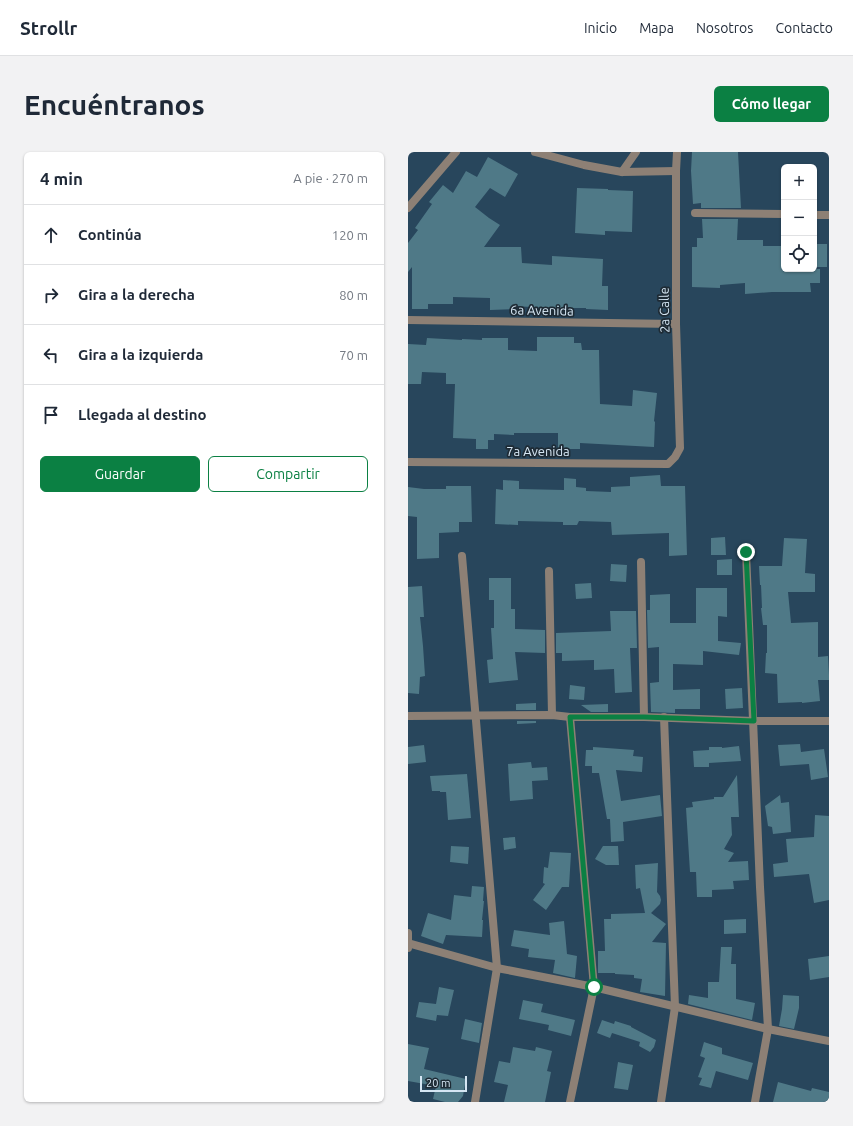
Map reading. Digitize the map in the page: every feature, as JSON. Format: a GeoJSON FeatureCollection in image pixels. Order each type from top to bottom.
{"type":"FeatureCollection","features":[{"type":"Feature","properties":{"kind":"street"},"geometry":{"type":"LineString","coordinates":[[408,208],[456,152]]}},
{"type":"Feature","properties":{"kind":"street"},"geometry":{"type":"LineString","coordinates":[[535,152],[584,165],[622,172],[676,171]]}},
{"type":"Feature","properties":{"kind":"street"},"geometry":{"type":"LineString","coordinates":[[622,172],[636,152]]}},
{"type":"Feature","properties":{"kind":"street","name":"2a Calle"},"geometry":{"type":"LineString","coordinates":[[668,464],[675,457],[680,448],[676,324],[677,152]]}},
{"type":"Feature","properties":{"kind":"street"},"geometry":{"type":"LineString","coordinates":[[695,213],[781,214]]}},
{"type":"Feature","properties":{"kind":"street"},"geometry":{"type":"LineString","coordinates":[[817,215],[829,215]]}},
{"type":"Feature","properties":{"kind":"street","name":"6a Avenida"},"geometry":{"type":"LineString","coordinates":[[408,320],[676,324]]}},
{"type":"Feature","properties":{"kind":"street","name":"7a Avenida"},"geometry":{"type":"LineString","coordinates":[[408,462],[668,464]]}},
{"type":"Feature","properties":{"kind":"street"},"geometry":{"type":"LineString","coordinates":[[746,552],[760,887],[768,1029],[756,1102]]}},
{"type":"Feature","properties":{"kind":"street"},"geometry":{"type":"LineString","coordinates":[[462,556],[497,968],[475,1102]]}},
{"type":"Feature","properties":{"kind":"street"},"geometry":{"type":"LineString","coordinates":[[641,562],[644,717]]}},
{"type":"Feature","properties":{"kind":"street"},"geometry":{"type":"LineString","coordinates":[[549,571],[552,715]]}},
{"type":"Feature","properties":{"kind":"street"},"geometry":{"type":"LineString","coordinates":[[408,716],[552,715],[570,717],[664,717],[754,721],[829,721]]}},
{"type":"Feature","properties":{"kind":"street"},"geometry":{"type":"LineString","coordinates":[[570,717],[594,987],[570,1102]]}},
{"type":"Feature","properties":{"kind":"street"},"geometry":{"type":"LineString","coordinates":[[661,1102],[675,1007],[664,717]]}},
{"type":"Feature","properties":{"kind":"street"},"geometry":{"type":"LineString","coordinates":[[408,933],[408,945],[497,968],[594,987],[768,1029],[829,1041]]}},
{"type":"Feature","properties":{"kind":"building"},"geometry":{"type":"Polygon","coordinates":[[[692,152],[738,152],[741,208],[701,208],[701,203],[693,204],[691,171],[692,152]]]}},
{"type":"Feature","properties":{"kind":"building"},"geometry":{"type":"Polygon","coordinates":[[[488,157],[518,174],[505,197],[490,188],[475,207],[500,225],[484,247],[521,247],[522,263],[552,265],[552,256],[603,259],[602,286],[608,286],[608,310],[513,306],[513,309],[490,310],[490,298],[453,297],[453,304],[428,304],[428,309],[412,309],[412,267],[408,272],[408,243],[418,230],[415,228],[432,204],[429,202],[443,185],[453,193],[466,171],[477,177],[488,157]]]}},
{"type":"Feature","properties":{"kind":"building"},"geometry":{"type":"Polygon","coordinates":[[[577,188],[633,191],[632,232],[605,231],[605,235],[575,233],[577,188]]]}},
{"type":"Feature","properties":{"kind":"building"},"geometry":{"type":"Polygon","coordinates":[[[702,219],[738,219],[737,240],[763,240],[763,246],[781,246],[781,272],[817,272],[817,269],[820,269],[820,283],[810,283],[811,292],[745,294],[745,283],[720,285],[720,288],[692,287],[692,247],[697,247],[697,238],[703,238],[702,219]]]}},
{"type":"Feature","properties":{"kind":"building"},"geometry":{"type":"Polygon","coordinates":[[[817,244],[827,244],[827,267],[817,267],[817,244]]]}},
{"type":"Feature","properties":{"kind":"building"},"geometry":{"type":"Polygon","coordinates":[[[537,337],[574,337],[574,343],[581,343],[582,350],[599,350],[600,404],[632,406],[633,390],[657,393],[654,421],[654,447],[580,443],[580,449],[558,449],[558,433],[514,433],[514,435],[494,434],[494,440],[488,440],[488,449],[476,449],[476,439],[453,438],[455,384],[446,384],[446,373],[422,372],[421,384],[408,384],[408,344],[426,345],[427,338],[482,340],[482,338],[508,338],[508,350],[537,351],[537,337]]]}},
{"type":"Feature","properties":{"kind":"building"},"geometry":{"type":"Polygon","coordinates":[[[660,475],[661,486],[685,486],[687,555],[669,556],[669,533],[612,535],[611,522],[579,521],[577,525],[563,525],[563,522],[518,521],[518,525],[495,524],[496,489],[503,490],[503,480],[519,481],[519,489],[564,490],[564,478],[576,479],[576,487],[586,488],[586,491],[611,492],[611,487],[630,486],[630,477],[660,475]]]}},
{"type":"Feature","properties":{"kind":"building"},"geometry":{"type":"Polygon","coordinates":[[[446,486],[471,486],[472,522],[459,522],[459,532],[439,533],[439,558],[417,559],[417,517],[408,516],[408,487],[446,489],[446,486]]]}},
{"type":"Feature","properties":{"kind":"building"},"geometry":{"type":"Polygon","coordinates":[[[725,537],[726,555],[711,555],[711,538],[725,537]]]}},
{"type":"Feature","properties":{"kind":"building"},"geometry":{"type":"Polygon","coordinates":[[[784,538],[807,539],[805,573],[815,574],[815,592],[788,592],[791,623],[818,622],[818,657],[828,656],[829,680],[818,680],[820,701],[778,703],[777,674],[765,673],[767,625],[763,625],[759,566],[782,566],[784,538]]]}},
{"type":"Feature","properties":{"kind":"building"},"geometry":{"type":"Polygon","coordinates":[[[732,559],[732,575],[717,575],[717,560],[732,559]]]}},
{"type":"Feature","properties":{"kind":"building"},"geometry":{"type":"Polygon","coordinates":[[[611,564],[627,565],[626,582],[610,581],[611,564]]]}},
{"type":"Feature","properties":{"kind":"building"},"geometry":{"type":"Polygon","coordinates":[[[489,578],[511,578],[511,609],[515,609],[515,629],[545,630],[545,653],[515,652],[518,680],[489,683],[487,660],[493,659],[491,628],[494,628],[494,600],[489,600],[489,578]]]}},
{"type":"Feature","properties":{"kind":"building"},"geometry":{"type":"Polygon","coordinates":[[[591,583],[592,598],[576,599],[575,584],[591,583]]]}},
{"type":"Feature","properties":{"kind":"building"},"geometry":{"type":"Polygon","coordinates":[[[422,586],[424,617],[420,617],[425,676],[420,677],[419,694],[408,693],[408,587],[422,586]]]}},
{"type":"Feature","properties":{"kind":"building"},"geometry":{"type":"Polygon","coordinates":[[[696,588],[727,588],[727,617],[718,616],[718,641],[741,643],[739,655],[703,651],[703,665],[673,664],[673,690],[700,689],[700,709],[675,709],[675,713],[651,712],[650,683],[659,682],[659,647],[648,648],[647,610],[650,610],[650,595],[670,594],[670,623],[696,623],[696,588]]]}},
{"type":"Feature","properties":{"kind":"building"},"geometry":{"type":"Polygon","coordinates":[[[610,611],[636,611],[637,648],[630,648],[632,692],[615,693],[614,669],[594,670],[594,660],[562,661],[562,653],[556,653],[556,633],[611,631],[610,611]]]}},
{"type":"Feature","properties":{"kind":"building"},"geometry":{"type":"Polygon","coordinates":[[[570,685],[585,687],[584,700],[569,699],[570,685]]]}},
{"type":"Feature","properties":{"kind":"building"},"geometry":{"type":"Polygon","coordinates":[[[742,688],[743,708],[726,709],[725,689],[742,688]]]}},
{"type":"Feature","properties":{"kind":"building"},"geometry":{"type":"Polygon","coordinates":[[[536,703],[536,710],[516,710],[516,704],[536,703]]]}},
{"type":"Feature","properties":{"kind":"building"},"geometry":{"type":"Polygon","coordinates":[[[608,704],[608,712],[591,712],[581,705],[608,704]]]}},
{"type":"Feature","properties":{"kind":"building"},"geometry":{"type":"Polygon","coordinates":[[[517,721],[536,721],[536,723],[517,724],[517,721]]]}},
{"type":"Feature","properties":{"kind":"building"},"geometry":{"type":"Polygon","coordinates":[[[800,744],[801,752],[824,749],[828,777],[811,780],[809,764],[780,766],[778,745],[800,744]]]}},
{"type":"Feature","properties":{"kind":"building"},"geometry":{"type":"Polygon","coordinates":[[[424,745],[426,762],[408,764],[408,747],[424,745]]]}},
{"type":"Feature","properties":{"kind":"building"},"geometry":{"type":"Polygon","coordinates":[[[739,746],[741,761],[709,763],[709,767],[694,767],[693,751],[709,750],[709,747],[722,748],[739,746]]]}},
{"type":"Feature","properties":{"kind":"building"},"geometry":{"type":"Polygon","coordinates":[[[593,747],[634,750],[633,756],[643,757],[642,772],[616,770],[621,801],[660,795],[662,816],[623,822],[624,841],[611,842],[610,819],[607,819],[599,773],[592,773],[592,766],[585,766],[586,750],[593,750],[593,747]]]}},
{"type":"Feature","properties":{"kind":"building"},"geometry":{"type":"Polygon","coordinates":[[[531,762],[532,768],[547,767],[548,780],[532,781],[533,799],[510,801],[508,764],[531,762]]]}},
{"type":"Feature","properties":{"kind":"building"},"geometry":{"type":"Polygon","coordinates":[[[467,774],[471,818],[448,820],[446,792],[432,791],[430,776],[467,774]]]}},
{"type":"Feature","properties":{"kind":"building"},"geometry":{"type":"Polygon","coordinates":[[[737,775],[739,817],[731,817],[732,835],[724,849],[734,853],[728,862],[748,861],[749,880],[733,881],[734,889],[712,890],[712,897],[697,897],[696,872],[690,872],[686,808],[693,807],[692,802],[714,799],[714,797],[723,797],[737,775]]]}},
{"type":"Feature","properties":{"kind":"building"},"geometry":{"type":"Polygon","coordinates":[[[780,795],[781,803],[789,802],[791,832],[773,834],[772,827],[768,826],[765,806],[780,795]]]}},
{"type":"Feature","properties":{"kind":"building"},"geometry":{"type":"Polygon","coordinates":[[[815,815],[829,816],[829,900],[814,903],[809,874],[774,877],[773,864],[788,862],[786,839],[814,837],[815,815]]]}},
{"type":"Feature","properties":{"kind":"building"},"geometry":{"type":"Polygon","coordinates":[[[515,837],[516,848],[504,850],[503,838],[515,837]]]}},
{"type":"Feature","properties":{"kind":"building"},"geometry":{"type":"Polygon","coordinates":[[[451,846],[469,847],[468,864],[450,862],[451,846]]]}},
{"type":"Feature","properties":{"kind":"building"},"geometry":{"type":"Polygon","coordinates":[[[603,846],[618,846],[619,865],[606,865],[595,859],[603,846]]]}},
{"type":"Feature","properties":{"kind":"building"},"geometry":{"type":"Polygon","coordinates":[[[550,852],[571,853],[569,887],[562,887],[546,910],[533,900],[545,884],[543,883],[544,867],[548,868],[550,852]]]}},
{"type":"Feature","properties":{"kind":"building"},"geometry":{"type":"Polygon","coordinates":[[[658,863],[657,892],[661,900],[660,904],[651,913],[666,924],[652,942],[666,943],[665,996],[640,992],[642,979],[634,978],[634,975],[598,973],[598,951],[605,951],[604,919],[611,919],[611,914],[645,913],[640,888],[636,889],[635,865],[658,863]]]}},
{"type":"Feature","properties":{"kind":"building"},"geometry":{"type":"Polygon","coordinates":[[[472,886],[484,887],[482,937],[446,935],[443,944],[421,936],[428,913],[451,920],[454,895],[471,897],[472,886]]]}},
{"type":"Feature","properties":{"kind":"building"},"geometry":{"type":"Polygon","coordinates":[[[746,919],[746,933],[724,934],[724,920],[746,919]]]}},
{"type":"Feature","properties":{"kind":"building"},"geometry":{"type":"Polygon","coordinates":[[[564,921],[567,954],[577,956],[575,978],[553,973],[555,960],[528,957],[529,949],[511,946],[514,930],[550,935],[549,923],[564,921]]]}},
{"type":"Feature","properties":{"kind":"building"},"geometry":{"type":"Polygon","coordinates":[[[721,947],[732,947],[731,964],[736,964],[736,999],[755,1003],[752,1020],[688,1004],[689,995],[708,998],[708,982],[719,982],[721,947]]]}},
{"type":"Feature","properties":{"kind":"building"},"geometry":{"type":"Polygon","coordinates":[[[829,956],[829,977],[810,980],[808,959],[829,956]]]}},
{"type":"Feature","properties":{"kind":"building"},"geometry":{"type":"Polygon","coordinates":[[[439,987],[454,990],[448,1016],[437,1015],[436,1021],[416,1017],[419,1002],[436,1004],[439,987]]]}},
{"type":"Feature","properties":{"kind":"building"},"geometry":{"type":"Polygon","coordinates":[[[783,995],[799,996],[799,1008],[794,1029],[779,1026],[783,995]]]}},
{"type":"Feature","properties":{"kind":"building"},"geometry":{"type":"Polygon","coordinates":[[[523,1000],[543,1004],[541,1012],[575,1020],[571,1036],[548,1030],[549,1025],[519,1019],[523,1000]]]}},
{"type":"Feature","properties":{"kind":"building"},"geometry":{"type":"Polygon","coordinates":[[[465,1019],[482,1023],[479,1043],[461,1039],[465,1019]]]}},
{"type":"Feature","properties":{"kind":"building"},"geometry":{"type":"Polygon","coordinates":[[[602,1020],[614,1024],[615,1021],[631,1026],[656,1040],[654,1047],[650,1052],[639,1046],[640,1042],[612,1033],[610,1038],[597,1033],[602,1020]]]}},
{"type":"Feature","properties":{"kind":"building"},"geometry":{"type":"Polygon","coordinates":[[[704,1042],[722,1048],[722,1054],[753,1063],[748,1080],[716,1071],[711,1088],[699,1085],[702,1078],[698,1077],[705,1058],[700,1056],[704,1042]]]}},
{"type":"Feature","properties":{"kind":"building"},"geometry":{"type":"Polygon","coordinates":[[[408,1044],[429,1048],[424,1069],[466,1079],[463,1096],[458,1102],[445,1102],[433,1099],[436,1086],[408,1081],[408,1044]]]}},
{"type":"Feature","properties":{"kind":"building"},"geometry":{"type":"Polygon","coordinates":[[[513,1047],[535,1051],[536,1047],[552,1051],[547,1071],[551,1072],[545,1102],[504,1102],[508,1085],[494,1082],[499,1061],[510,1063],[513,1047]]]}},
{"type":"Feature","properties":{"kind":"building"},"geometry":{"type":"Polygon","coordinates":[[[618,1062],[633,1065],[628,1090],[614,1088],[618,1062]]]}},
{"type":"Feature","properties":{"kind":"building"},"geometry":{"type":"Polygon","coordinates":[[[778,1082],[811,1091],[812,1088],[829,1092],[829,1102],[773,1102],[778,1082]]]}},
{"type":"Feature","properties":{"kind":"route"},"geometry":{"type":"LineString","coordinates":[[594,987],[570,717],[644,717],[754,721],[746,552]]}}]}
